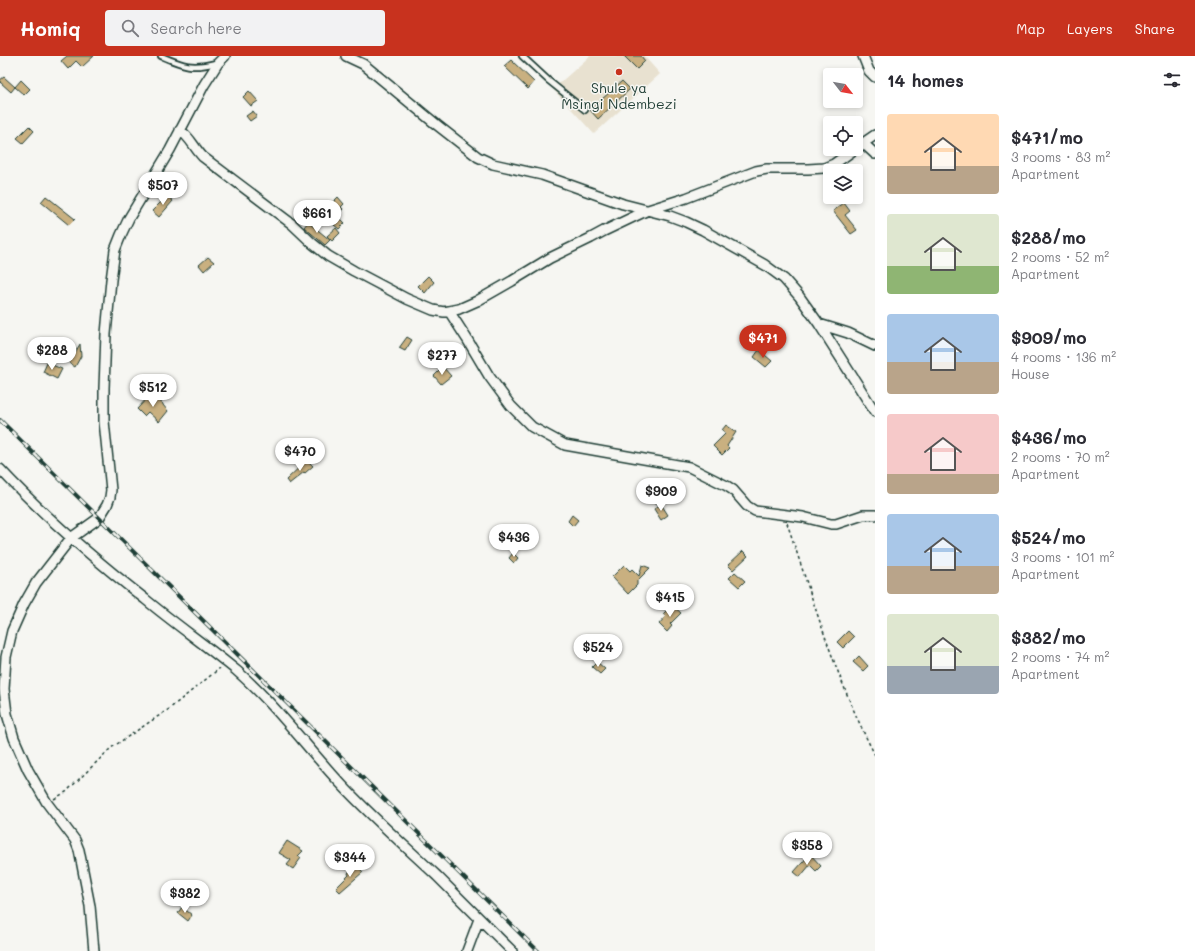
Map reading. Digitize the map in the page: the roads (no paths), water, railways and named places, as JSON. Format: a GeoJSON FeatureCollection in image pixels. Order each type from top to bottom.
{"type":"FeatureCollection","features":[{"type":"Feature","properties":{"kind":"street"},"geometry":{"type":"LineString","coordinates":[[94,951],[90,906],[79,850],[75,840],[48,804],[28,770],[14,738],[7,714],[4,689],[6,658],[12,631],[24,604],[36,583],[71,538],[99,518],[107,505],[110,496],[110,478],[104,421],[104,388],[110,280],[115,250],[129,218],[170,150],[204,85],[218,63],[225,56]]}},
{"type":"Feature","properties":{"kind":"street"},"geometry":{"type":"LineString","coordinates":[[346,56],[363,64],[437,125],[485,161],[504,167],[542,175],[623,204],[670,216],[703,230],[777,273],[798,296],[818,324],[875,412]]}},
{"type":"Feature","properties":{"kind":"street"},"geometry":{"type":"LineString","coordinates":[[863,56],[869,71],[875,77]]}},
{"type":"Feature","properties":{"kind":"street"},"geometry":{"type":"LineString","coordinates":[[180,130],[188,137],[203,157],[292,224],[312,244],[328,256],[407,299],[439,312],[459,309],[477,301],[550,258],[604,230],[648,210],[686,198],[756,171],[767,169],[824,168],[834,164],[845,156]]}},
{"type":"Feature","properties":{"kind":"street"},"geometry":{"type":"LineString","coordinates":[[863,143],[875,135]]}},
{"type":"Feature","properties":{"kind":"street"},"geometry":{"type":"LineString","coordinates":[[863,149],[875,154]]}},
{"type":"Feature","properties":{"kind":"street"},"geometry":{"type":"LineString","coordinates":[[449,311],[489,376],[511,406],[532,427],[565,445],[689,468],[727,486],[733,490],[747,506],[760,512],[803,517],[831,524],[836,524],[863,515],[875,515]]}},
{"type":"Feature","properties":{"kind":"street"},"geometry":{"type":"LineString","coordinates":[[818,324],[848,333],[875,346]]}},
{"type":"Feature","properties":{"kind":"street"},"geometry":{"type":"LineString","coordinates":[[0,469],[71,538],[145,600],[237,671],[271,704],[344,787],[438,877],[512,951]]}},
{"type":"Feature","properties":{"kind":"street"},"geometry":{"type":"LineString","coordinates":[[467,951],[479,919]]}},
{"type":"Feature","properties":{"kind":"lane"},"geometry":{"type":"LineString","coordinates":[[161,56],[182,65],[206,66],[218,63]]}},
{"type":"Feature","properties":{"kind":"lane"},"geometry":{"type":"LineString","coordinates":[[522,56],[549,81],[585,110]]}},
{"type":"Feature","properties":{"kind":"railway"},"geometry":{"type":"LineString","coordinates":[[0,420],[538,951]]}},
{"type":"Feature","properties":{"kind":"place","name":"Shule ya Msingi Ndembezi"},"geometry":{"type":"Point","coordinates":[619,72]}}]}
